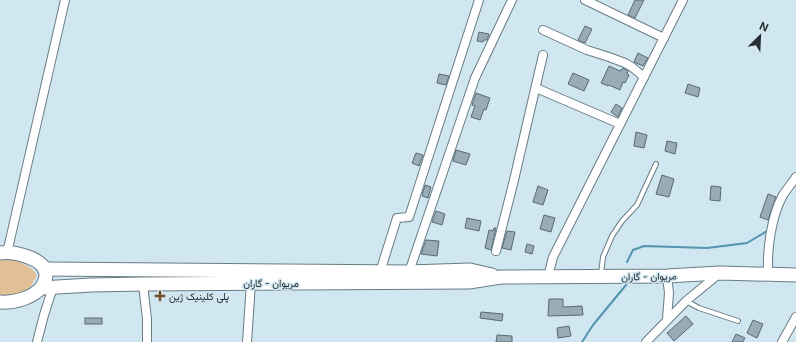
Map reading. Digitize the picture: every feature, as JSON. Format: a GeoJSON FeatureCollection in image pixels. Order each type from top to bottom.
{"type":"FeatureCollection","features":[{"type":"Feature","properties":{"kind":"main road"},"geometry":{"type":"LineString","coordinates":[[0,302],[16,301],[28,298],[47,288],[45,282],[46,273],[40,264],[28,257],[4,253]]}},
{"type":"Feature","properties":{"kind":"main road","name":"مریوان - گاران"},"geometry":{"type":"LineString","coordinates":[[44,269],[380,272],[470,270],[502,277]]}},
{"type":"Feature","properties":{"kind":"main road"},"geometry":{"type":"LineString","coordinates":[[103,269],[100,273],[100,278],[105,285]]}},
{"type":"Feature","properties":{"kind":"main road","name":"مریوان - گاران"},"geometry":{"type":"LineString","coordinates":[[47,288],[143,284],[469,282],[502,277],[667,276],[720,273],[796,275]]}},
{"type":"Feature","properties":{"kind":"street"},"geometry":{"type":"LineString","coordinates":[[4,253],[65,0]]}},
{"type":"Feature","properties":{"kind":"street"},"geometry":{"type":"LineString","coordinates":[[380,272],[397,218],[409,217],[479,0]]}},
{"type":"Feature","properties":{"kind":"street"},"geometry":{"type":"LineString","coordinates":[[409,272],[475,78],[512,0]]}},
{"type":"Feature","properties":{"kind":"street"},"geometry":{"type":"LineString","coordinates":[[585,0],[664,38]]}},
{"type":"Feature","properties":{"kind":"street"},"geometry":{"type":"LineString","coordinates":[[548,277],[553,257],[683,0]]}},
{"type":"Feature","properties":{"kind":"street"},"geometry":{"type":"LineString","coordinates":[[543,30],[587,50],[609,57],[632,67],[644,77]]}},
{"type":"Feature","properties":{"kind":"street"},"geometry":{"type":"LineString","coordinates":[[496,251],[543,55]]}},
{"type":"Feature","properties":{"kind":"street"},"geometry":{"type":"LineString","coordinates":[[536,88],[620,124]]}},
{"type":"Feature","properties":{"kind":"street"},"geometry":{"type":"LineString","coordinates":[[768,274],[767,257],[774,220],[783,195],[796,177]]}},
{"type":"Feature","properties":{"kind":"street"},"geometry":{"type":"LineString","coordinates":[[646,342],[686,301],[720,273]]}},
{"type":"Feature","properties":{"kind":"street"},"geometry":{"type":"LineString","coordinates":[[667,276],[670,294],[667,319]]}},
{"type":"Feature","properties":{"kind":"street"},"geometry":{"type":"LineString","coordinates":[[143,284],[147,319],[147,342]]}},
{"type":"Feature","properties":{"kind":"street"},"geometry":{"type":"LineString","coordinates":[[247,342],[251,284]]}},
{"type":"Feature","properties":{"kind":"street"},"geometry":{"type":"LineString","coordinates":[[37,342],[44,315],[47,288]]}},
{"type":"Feature","properties":{"kind":"street"},"geometry":{"type":"LineString","coordinates":[[782,342],[796,317]]}},
{"type":"Feature","properties":{"kind":"lane"},"geometry":{"type":"LineString","coordinates":[[601,277],[603,257],[612,236],[637,205],[656,164]]}},
{"type":"Feature","properties":{"kind":"lane"},"geometry":{"type":"LineString","coordinates":[[686,301],[699,308],[738,321]]}},
{"type":"Feature","properties":{"kind":"shaded area"},"geometry":{"type":"Polygon","coordinates":[[[11,257],[32,269],[37,275],[31,286],[17,296],[0,297],[0,258],[11,257]]]}},
{"type":"Feature","properties":{"kind":"building"},"geometry":{"type":"Polygon","coordinates":[[[635,0],[644,0],[635,18],[628,15],[635,0]]]}},
{"type":"Feature","properties":{"kind":"building"},"geometry":{"type":"Polygon","coordinates":[[[585,26],[592,29],[585,43],[578,40],[585,26]]]}},
{"type":"Feature","properties":{"kind":"building"},"geometry":{"type":"Polygon","coordinates":[[[479,32],[489,34],[487,40],[484,40],[483,42],[477,41],[479,32]]]}},
{"type":"Feature","properties":{"kind":"building"},"geometry":{"type":"Polygon","coordinates":[[[638,53],[648,58],[643,66],[634,62],[638,53]]]}},
{"type":"Feature","properties":{"kind":"building"},"geometry":{"type":"Polygon","coordinates":[[[609,66],[620,71],[623,68],[628,71],[627,74],[629,75],[625,83],[623,82],[620,90],[601,83],[609,66]]]}},
{"type":"Feature","properties":{"kind":"building"},"geometry":{"type":"Polygon","coordinates":[[[573,73],[589,80],[584,91],[568,84],[573,73]]]}},
{"type":"Feature","properties":{"kind":"building"},"geometry":{"type":"Polygon","coordinates":[[[439,74],[449,76],[446,85],[437,83],[439,74]]]}},
{"type":"Feature","properties":{"kind":"building"},"geometry":{"type":"Polygon","coordinates":[[[688,84],[700,88],[698,97],[685,93],[688,84]]]}},
{"type":"Feature","properties":{"kind":"building"},"geometry":{"type":"Polygon","coordinates":[[[476,93],[490,98],[486,110],[484,109],[480,120],[471,117],[475,106],[472,105],[476,93]]]}},
{"type":"Feature","properties":{"kind":"building"},"geometry":{"type":"Polygon","coordinates":[[[616,104],[622,108],[618,117],[611,112],[616,104]]]}},
{"type":"Feature","properties":{"kind":"building"},"geometry":{"type":"Polygon","coordinates":[[[636,132],[647,135],[644,148],[634,146],[636,132]]]}},
{"type":"Feature","properties":{"kind":"building"},"geometry":{"type":"Polygon","coordinates":[[[667,141],[677,143],[675,154],[665,151],[667,141]]]}},
{"type":"Feature","properties":{"kind":"building"},"geometry":{"type":"Polygon","coordinates":[[[456,150],[470,154],[466,165],[453,161],[456,150]]]}},
{"type":"Feature","properties":{"kind":"building"},"geometry":{"type":"Polygon","coordinates":[[[416,153],[423,155],[419,166],[412,163],[416,153]]]}},
{"type":"Feature","properties":{"kind":"building"},"geometry":{"type":"Polygon","coordinates":[[[662,175],[674,179],[669,197],[656,194],[662,175]]]}},
{"type":"Feature","properties":{"kind":"building"},"geometry":{"type":"Polygon","coordinates":[[[425,185],[431,187],[428,198],[422,196],[425,185]]]}},
{"type":"Feature","properties":{"kind":"building"},"geometry":{"type":"Polygon","coordinates":[[[538,186],[548,190],[543,205],[533,202],[538,186]]]}},
{"type":"Feature","properties":{"kind":"building"},"geometry":{"type":"Polygon","coordinates":[[[711,186],[721,187],[720,201],[710,200],[711,186]]]}},
{"type":"Feature","properties":{"kind":"building"},"geometry":{"type":"Polygon","coordinates":[[[768,194],[776,197],[768,220],[760,217],[768,194]]]}},
{"type":"Feature","properties":{"kind":"building"},"geometry":{"type":"Polygon","coordinates":[[[436,211],[445,214],[442,225],[432,222],[436,211]]]}},
{"type":"Feature","properties":{"kind":"building"},"geometry":{"type":"Polygon","coordinates":[[[544,215],[555,218],[551,232],[540,229],[544,215]]]}},
{"type":"Feature","properties":{"kind":"building"},"geometry":{"type":"Polygon","coordinates":[[[467,218],[481,221],[479,231],[465,228],[467,218]]]}},
{"type":"Feature","properties":{"kind":"building"},"geometry":{"type":"Polygon","coordinates":[[[494,228],[496,228],[491,250],[485,248],[489,230],[493,231],[494,228]]]}},
{"type":"Feature","properties":{"kind":"building"},"geometry":{"type":"Polygon","coordinates":[[[507,231],[515,232],[511,250],[502,248],[507,231]]]}},
{"type":"Feature","properties":{"kind":"building"},"geometry":{"type":"Polygon","coordinates":[[[426,240],[439,241],[437,256],[421,254],[426,240]]]}},
{"type":"Feature","properties":{"kind":"building"},"geometry":{"type":"Polygon","coordinates":[[[527,244],[534,246],[532,254],[525,252],[527,244]]]}},
{"type":"Feature","properties":{"kind":"building"},"geometry":{"type":"Polygon","coordinates":[[[549,299],[563,299],[563,307],[582,306],[583,315],[548,316],[549,299]]]}},
{"type":"Feature","properties":{"kind":"building"},"geometry":{"type":"Polygon","coordinates":[[[481,312],[503,314],[502,321],[480,318],[481,312]]]}},
{"type":"Feature","properties":{"kind":"building"},"geometry":{"type":"Polygon","coordinates":[[[686,316],[693,324],[674,341],[667,333],[686,316]]]}},
{"type":"Feature","properties":{"kind":"building"},"geometry":{"type":"Polygon","coordinates":[[[85,318],[102,318],[102,324],[85,324],[85,318]]]}},
{"type":"Feature","properties":{"kind":"building"},"geometry":{"type":"Polygon","coordinates":[[[753,320],[763,324],[757,338],[747,333],[753,320]]]}},
{"type":"Feature","properties":{"kind":"building"},"geometry":{"type":"Polygon","coordinates":[[[569,326],[571,336],[558,338],[557,328],[569,326]]]}},
{"type":"Feature","properties":{"kind":"building"},"geometry":{"type":"Polygon","coordinates":[[[736,334],[745,338],[743,342],[732,342],[736,334]]]}},
{"type":"Feature","properties":{"kind":"building"},"geometry":{"type":"Polygon","coordinates":[[[497,335],[512,336],[512,342],[496,342],[497,335]]]}},
{"type":"Feature","properties":{"kind":"waterway"},"geometry":{"type":"LineString","coordinates":[[627,262],[633,250],[644,246],[707,248],[747,243],[767,231]]}},
{"type":"Feature","properties":{"kind":"waterway"},"geometry":{"type":"LineString","coordinates":[[582,342],[593,325],[626,285]]}},
{"type":"Feature","properties":{"kind":"place","name":"پلی کلینیک ژین"},"geometry":{"type":"Point","coordinates":[160,296]}}]}
